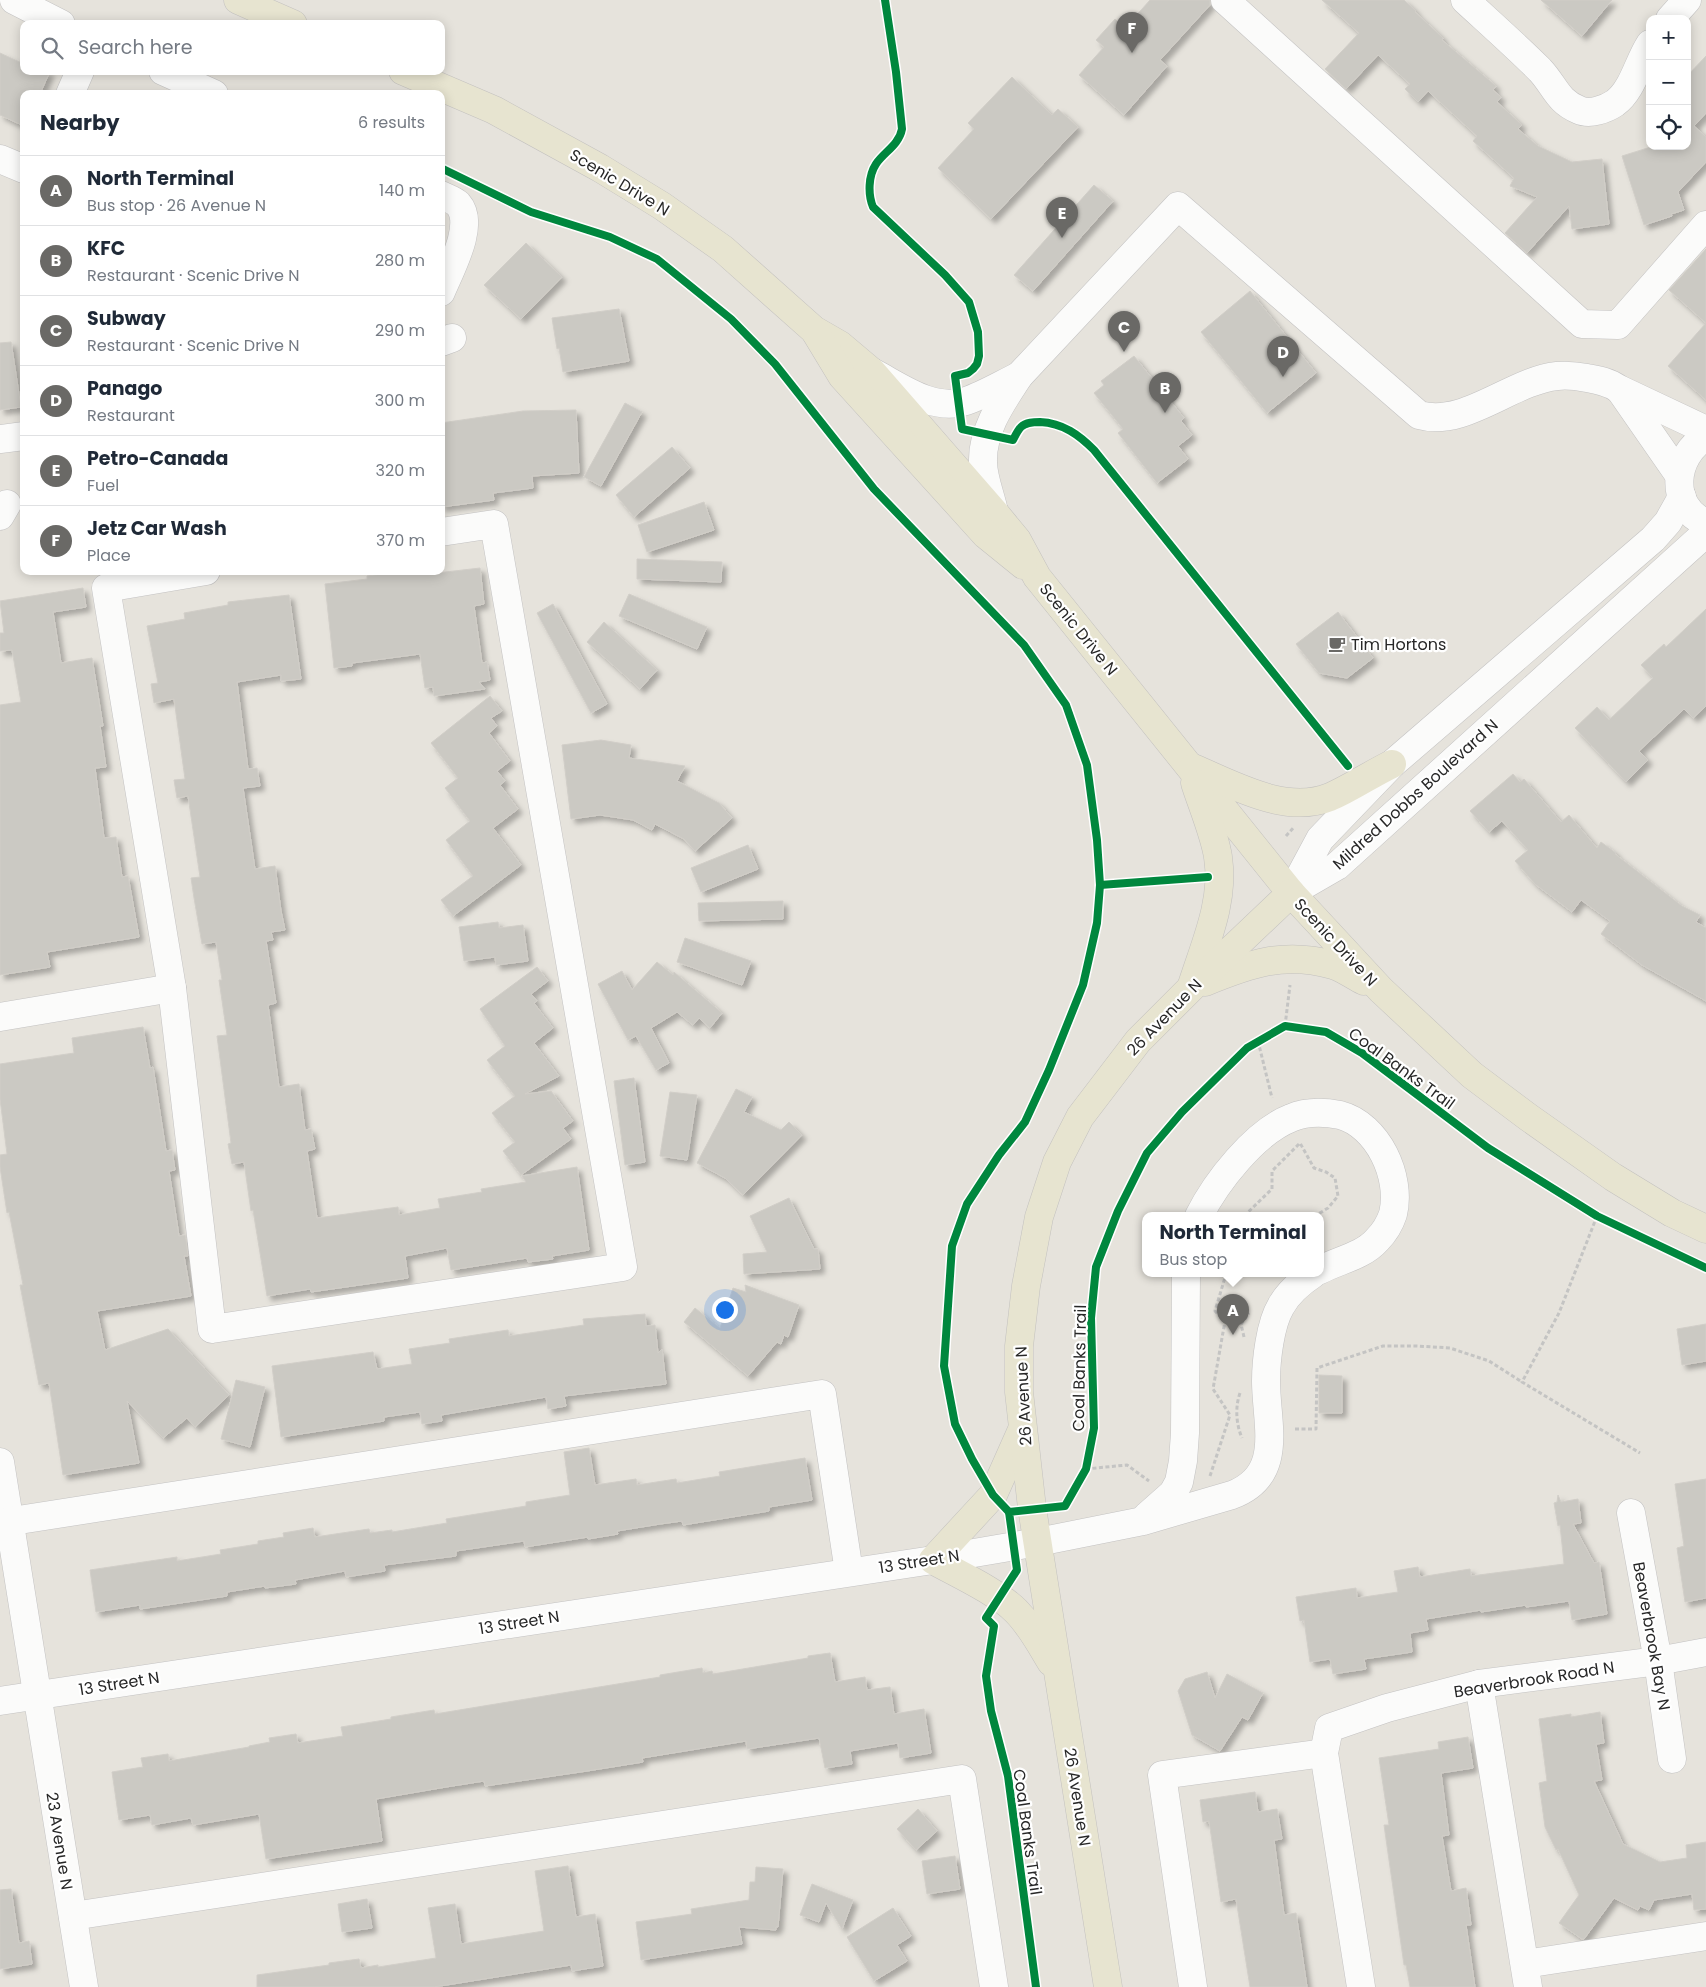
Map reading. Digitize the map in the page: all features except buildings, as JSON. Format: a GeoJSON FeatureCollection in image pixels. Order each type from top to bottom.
{"type":"FeatureCollection","features":[{"type":"Feature","properties":{"kind":"main road"},"geometry":{"type":"LineString","coordinates":[[238,0],[284,20]]}},
{"type":"Feature","properties":{"kind":"main road","name":"Scenic Drive N"},"geometry":{"type":"LineString","coordinates":[[412,75],[494,110],[600,168],[662,206],[722,249],[814,330],[840,345],[872,372],[1017,540],[1037,577],[1291,893],[1381,990],[1472,1074],[1528,1117],[1613,1177],[1672,1213],[1706,1229]]}},
{"type":"Feature","properties":{"kind":"main road","name":"Scenic Drive N"},"geometry":{"type":"LineString","coordinates":[[814,330],[842,376],[947,494],[986,535],[1037,577]]}},
{"type":"Feature","properties":{"kind":"main road"},"geometry":{"type":"LineString","coordinates":[[1189,767],[1265,797],[1296,802],[1329,797],[1392,764]]}},
{"type":"Feature","properties":{"kind":"main road"},"geometry":{"type":"LineString","coordinates":[[1189,767],[1218,856],[1219,876],[1217,904],[1192,987]]}},
{"type":"Feature","properties":{"kind":"main road","name":"26 Avenue N"},"geometry":{"type":"LineString","coordinates":[[1108,1987],[1032,1508],[1019,1392],[1019,1346],[1026,1286],[1039,1217],[1057,1162],[1080,1117],[1138,1041],[1291,893]]}},
{"type":"Feature","properties":{"kind":"main road"},"geometry":{"type":"LineString","coordinates":[[1192,987],[1251,964],[1294,959],[1334,966],[1381,990]]}},
{"type":"Feature","properties":{"kind":"main road"},"geometry":{"type":"LineString","coordinates":[[1023,1428],[993,1496],[933,1560],[1000,1598],[1015,1610],[1034,1632],[1059,1677]]}},
{"type":"Feature","properties":{"kind":"street"},"geometry":{"type":"LineString","coordinates":[[14,0],[53,20]]}},
{"type":"Feature","properties":{"kind":"street"},"geometry":{"type":"LineString","coordinates":[[1225,0],[1582,324],[1618,325],[1706,224]]}},
{"type":"Feature","properties":{"kind":"street"},"geometry":{"type":"LineString","coordinates":[[1465,0],[1542,72],[1564,102],[1585,112],[1604,108],[1615,103],[1625,93],[1646,50]]}},
{"type":"Feature","properties":{"kind":"street"},"geometry":{"type":"LineString","coordinates":[[1674,15],[1687,0]]}},
{"type":"Feature","properties":{"kind":"street"},"geometry":{"type":"LineString","coordinates":[[72,90],[78,75]]}},
{"type":"Feature","properties":{"kind":"street"},"geometry":{"type":"LineString","coordinates":[[173,75],[205,90]]}},
{"type":"Feature","properties":{"kind":"street"},"geometry":{"type":"LineString","coordinates":[[0,159],[20,167]]}},
{"type":"Feature","properties":{"kind":"street"},"geometry":{"type":"LineString","coordinates":[[445,197],[457,202],[464,212],[466,223],[463,236],[445,282]]}},
{"type":"Feature","properties":{"kind":"street"},"geometry":{"type":"LineString","coordinates":[[994,512],[984,474],[984,451],[1000,405],[1019,376],[1178,206],[1419,415],[1432,418],[1449,416],[1555,376],[1576,376],[1610,383],[1706,430]]}},
{"type":"Feature","properties":{"kind":"street"},"geometry":{"type":"LineString","coordinates":[[872,372],[917,396],[942,404],[966,401],[1019,376]]}},
{"type":"Feature","properties":{"kind":"street"},"geometry":{"type":"LineString","coordinates":[[1619,389],[1680,486],[1689,511],[1706,523]]}},
{"type":"Feature","properties":{"kind":"street"},"geometry":{"type":"LineString","coordinates":[[0,439],[20,436]]}},
{"type":"Feature","properties":{"kind":"street","name":"Mildred Dobbs Boulevard N"},"geometry":{"type":"LineString","coordinates":[[1291,893],[1320,839],[1392,764],[1653,539],[1668,522],[1680,486],[1682,464],[1687,454],[1694,445],[1706,438]]}},
{"type":"Feature","properties":{"kind":"street"},"geometry":{"type":"LineString","coordinates":[[182,575],[106,588],[172,988],[212,1329],[623,1267],[494,524],[445,531]]}},
{"type":"Feature","properties":{"kind":"street","name":"Mildred Dobbs Boulevard N"},"geometry":{"type":"LineString","coordinates":[[1291,893],[1337,866],[1706,533]]}},
{"type":"Feature","properties":{"kind":"street"},"geometry":{"type":"LineString","coordinates":[[0,1017],[172,988]]}},
{"type":"Feature","properties":{"kind":"street"},"geometry":{"type":"LineString","coordinates":[[1201,1212],[1215,1190],[1240,1159],[1274,1128],[1291,1118],[1302,1115],[1322,1113],[1347,1118],[1363,1128],[1383,1153],[1392,1176],[1394,1188],[1393,1214],[1376,1241],[1357,1254],[1324,1268]]}},
{"type":"Feature","properties":{"kind":"street"},"geometry":{"type":"LineString","coordinates":[[1143,1521],[1173,1494],[1179,1482],[1184,1433],[1186,1277]]}},
{"type":"Feature","properties":{"kind":"street","name":"13 Street N"},"geometry":{"type":"LineString","coordinates":[[0,1701],[933,1560],[1143,1521],[1232,1495],[1246,1489],[1263,1468],[1270,1448],[1266,1380],[1271,1338],[1276,1317],[1286,1298],[1310,1277]]}},
{"type":"Feature","properties":{"kind":"street"},"geometry":{"type":"LineString","coordinates":[[5,1522],[822,1394],[850,1572]]}},
{"type":"Feature","properties":{"kind":"street","name":"23 Avenue N"},"geometry":{"type":"LineString","coordinates":[[0,1462],[5,1522],[84,1987]]}},
{"type":"Feature","properties":{"kind":"street","name":"Beaverbrook Bay N"},"geometry":{"type":"LineString","coordinates":[[1631,1513],[1658,1661],[1672,1759]]}},
{"type":"Feature","properties":{"kind":"street","name":"Beaverbrook Road N"},"geometry":{"type":"LineString","coordinates":[[1361,1987],[1324,1753],[1329,1728],[1387,1708],[1480,1684],[1658,1661],[1706,1652]]}},
{"type":"Feature","properties":{"kind":"street"},"geometry":{"type":"LineString","coordinates":[[1480,1684],[1526,1975],[1706,1936]]}},
{"type":"Feature","properties":{"kind":"street"},"geometry":{"type":"LineString","coordinates":[[1193,1987],[1162,1775],[1324,1753]]}},
{"type":"Feature","properties":{"kind":"street"},"geometry":{"type":"LineString","coordinates":[[72,1916],[962,1779],[994,1987]]}},
{"type":"Feature","properties":{"kind":"path"},"geometry":{"type":"LineString","coordinates":[[1286,836],[1294,828]]}},
{"type":"Feature","properties":{"kind":"path"},"geometry":{"type":"LineString","coordinates":[[1276,1031],[1289,1027],[1290,980]]}},
{"type":"Feature","properties":{"kind":"path"},"geometry":{"type":"LineString","coordinates":[[1267,1036],[1256,1043],[1272,1099]]}},
{"type":"Feature","properties":{"kind":"path"},"geometry":{"type":"LineString","coordinates":[[1248,1212],[1272,1189],[1272,1171],[1300,1143],[1314,1168],[1326,1172],[1335,1178],[1338,1196],[1328,1208],[1322,1212]]}},
{"type":"Feature","properties":{"kind":"path"},"geometry":{"type":"LineString","coordinates":[[1589,1211],[1606,1220]]}},
{"type":"Feature","properties":{"kind":"path"},"geometry":{"type":"LineString","coordinates":[[1522,1382],[1559,1313],[1597,1216]]}},
{"type":"Feature","properties":{"kind":"path"},"geometry":{"type":"LineString","coordinates":[[1212,1484],[1210,1476],[1230,1415],[1213,1389],[1225,1321],[1215,1311],[1225,1277]]}},
{"type":"Feature","properties":{"kind":"path"},"geometry":{"type":"LineString","coordinates":[[1245,1341],[1241,1324],[1252,1310]]}},
{"type":"Feature","properties":{"kind":"path"},"geometry":{"type":"LineString","coordinates":[[1292,1437],[1291,1428],[1316,1429],[1318,1368],[1383,1346],[1418,1346],[1450,1348],[1489,1361],[1640,1453]]}},
{"type":"Feature","properties":{"kind":"path"},"geometry":{"type":"LineString","coordinates":[[1243,1385],[1236,1402],[1238,1429],[1244,1442]]}},
{"type":"Feature","properties":{"kind":"path"},"geometry":{"type":"LineString","coordinates":[[1085,1469],[1127,1465],[1156,1485]]}},
{"type":"Feature","properties":{"kind":"cycle path"},"geometry":{"type":"LineString","coordinates":[[885,0],[902,129],[898,140],[873,169],[870,180],[870,197],[873,207],[945,275],[969,302],[978,332],[979,356],[977,364],[973,369],[968,373],[955,376],[962,429],[1013,440],[1020,428],[1025,424],[1035,422],[1048,423],[1070,431],[1094,450],[1348,766]]}},
{"type":"Feature","properties":{"kind":"cycle path"},"geometry":{"type":"LineString","coordinates":[[445,170],[531,212],[610,237],[657,259],[731,319],[775,364],[874,489],[1024,645],[1066,705],[1087,765],[1097,840],[1100,885],[1097,923],[1083,985],[1049,1070],[1025,1122],[999,1155],[967,1204],[952,1246],[944,1366],[955,1424],[972,1459],[993,1495],[1009,1512]]}},
{"type":"Feature","properties":{"kind":"cycle path"},"geometry":{"type":"LineString","coordinates":[[1100,885],[1208,877]]}},
{"type":"Feature","properties":{"kind":"cycle path","name":"Coal Banks Trail"},"geometry":{"type":"LineString","coordinates":[[1036,1987],[1008,1776],[991,1711],[986,1676],[994,1626],[986,1618],[1017,1570],[1009,1512],[1065,1506],[1086,1469],[1094,1428],[1091,1318],[1096,1267],[1118,1211],[1147,1153],[1182,1112],[1247,1048],[1285,1026],[1326,1032],[1362,1053],[1488,1148],[1597,1216],[1706,1268]]}},
{"type":"Feature","properties":{"kind":"place","name":"Jetz Car Wash"},"geometry":{"type":"Point","coordinates":[1132,53]}},
{"type":"Feature","properties":{"kind":"place","name":"Petro-Canada"},"geometry":{"type":"Point","coordinates":[1062,238]}},
{"type":"Feature","properties":{"kind":"place","name":"Subway"},"geometry":{"type":"Point","coordinates":[1124,352]}},
{"type":"Feature","properties":{"kind":"place","name":"Panago"},"geometry":{"type":"Point","coordinates":[1283,377]}},
{"type":"Feature","properties":{"kind":"place","name":"KFC"},"geometry":{"type":"Point","coordinates":[1165,413]}},
{"type":"Feature","properties":{"kind":"place","name":"Tim Hortons"},"geometry":{"type":"Point","coordinates":[1337,644]}},
{"type":"Feature","properties":{"kind":"place","name":"North Terminal"},"geometry":{"type":"Point","coordinates":[1233,1335]}}]}
